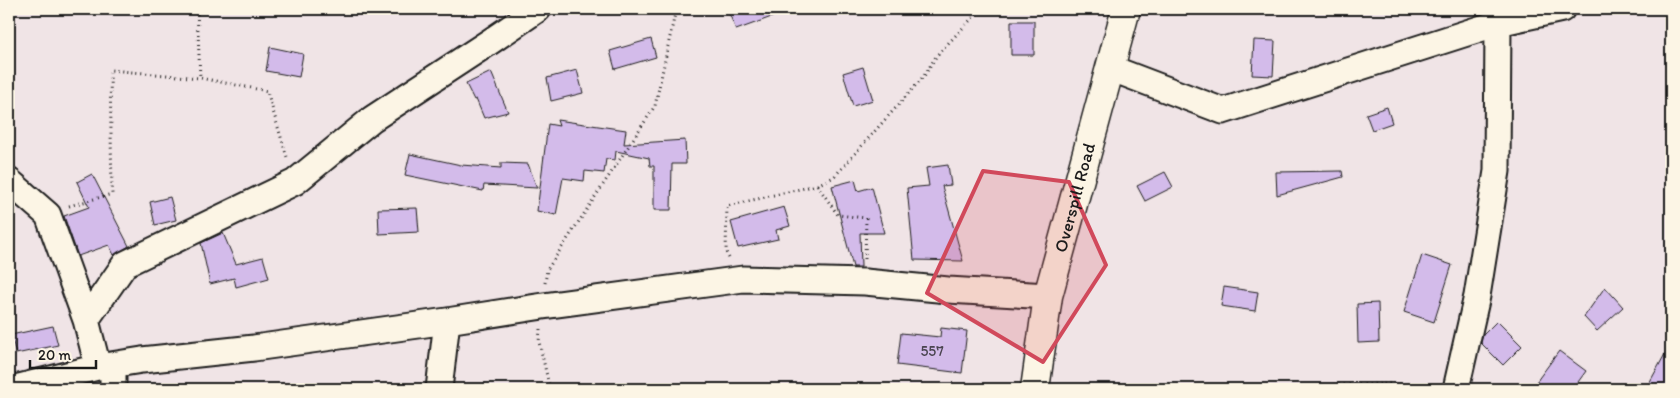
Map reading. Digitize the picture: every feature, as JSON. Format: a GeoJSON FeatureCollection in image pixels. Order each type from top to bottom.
{"type":"FeatureCollection","features":[{"type":"Feature","properties":{"kind":"street"},"geometry":{"type":"LineString","coordinates":[[86,320],[125,264],[295,182],[372,119],[491,42],[538,9]]}},
{"type":"Feature","properties":{"kind":"street","name":"Overspill Road"},"geometry":{"type":"LineString","coordinates":[[1035,389],[1048,296],[1126,9]]}},
{"type":"Feature","properties":{"kind":"street"},"geometry":{"type":"LineString","coordinates":[[1110,68],[1223,111],[1498,23],[1562,9]]}},
{"type":"Feature","properties":{"kind":"street"},"geometry":{"type":"LineString","coordinates":[[1456,389],[1476,296],[1497,171],[1498,23]]}},
{"type":"Feature","properties":{"kind":"street"},"geometry":{"type":"LineString","coordinates":[[9,180],[48,216],[113,389]]}},
{"type":"Feature","properties":{"kind":"street"},"geometry":{"type":"LineString","coordinates":[[18,388],[105,366],[254,348],[744,279],[865,282],[948,290],[1048,296]]}},
{"type":"Feature","properties":{"kind":"street"},"geometry":{"type":"LineString","coordinates":[[439,389],[446,321]]}},
{"type":"Feature","properties":{"kind":"path"},"geometry":{"type":"LineString","coordinates":[[197,9],[200,78]]}},
{"type":"Feature","properties":{"kind":"path"},"geometry":{"type":"LineString","coordinates":[[550,389],[539,342],[546,270],[655,106],[676,9]]}},
{"type":"Feature","properties":{"kind":"path"},"geometry":{"type":"LineString","coordinates":[[744,279],[726,252],[727,206],[817,185],[834,177],[924,76],[937,54],[981,9]]}},
{"type":"Feature","properties":{"kind":"path"},"geometry":{"type":"LineString","coordinates":[[48,216],[69,206],[112,194],[110,70],[200,78],[266,91],[295,182]]}},
{"type":"Feature","properties":{"kind":"path"},"geometry":{"type":"LineString","coordinates":[[817,185],[838,215],[866,218],[865,282]]}},
{"type":"Feature","properties":{"kind":"path"},"geometry":{"type":"LineString","coordinates":[[1304,389],[1334,385],[1396,384],[1430,389]]}},
{"type":"Feature","properties":{"kind":"highlighted area"},"geometry":{"type":"Polygon","coordinates":[[[983,171],[1069,182],[1106,265],[1043,362],[927,293],[983,171]]]}},
{"type":"Feature","properties":{"kind":"building"},"geometry":{"type":"Polygon","coordinates":[[[741,9],[787,9],[788,11],[736,30],[729,13],[741,9]]]}},
{"type":"Feature","properties":{"kind":"building"},"geometry":{"type":"Polygon","coordinates":[[[1011,21],[1034,21],[1034,55],[1011,55],[1011,21]]]}},
{"type":"Feature","properties":{"kind":"building"},"geometry":{"type":"Polygon","coordinates":[[[651,39],[656,57],[615,69],[610,51],[651,39]]]}},
{"type":"Feature","properties":{"kind":"building"},"geometry":{"type":"Polygon","coordinates":[[[1254,40],[1275,41],[1273,76],[1252,75],[1254,40]]]}},
{"type":"Feature","properties":{"kind":"building"},"geometry":{"type":"Polygon","coordinates":[[[270,47],[303,54],[299,77],[266,71],[270,47]]]}},
{"type":"Feature","properties":{"kind":"building"},"geometry":{"type":"Polygon","coordinates":[[[863,67],[873,100],[853,106],[843,73],[863,67]]]}},
{"type":"Feature","properties":{"kind":"building"},"geometry":{"type":"Polygon","coordinates":[[[577,70],[583,93],[551,101],[547,78],[577,70]]]}},
{"type":"Feature","properties":{"kind":"building"},"geometry":{"type":"Polygon","coordinates":[[[491,72],[508,112],[484,118],[476,99],[474,100],[466,84],[491,72]]]}},
{"type":"Feature","properties":{"kind":"building"},"geometry":{"type":"Polygon","coordinates":[[[1387,107],[1392,123],[1372,130],[1366,114],[1387,107]]]}},
{"type":"Feature","properties":{"kind":"building"},"geometry":{"type":"Polygon","coordinates":[[[557,120],[626,130],[624,144],[685,140],[686,164],[672,164],[671,210],[654,210],[654,166],[650,166],[649,158],[616,151],[615,160],[606,159],[604,173],[585,171],[584,181],[563,178],[556,215],[537,211],[548,124],[559,126],[557,120]]]}},
{"type":"Feature","properties":{"kind":"building"},"geometry":{"type":"Polygon","coordinates":[[[410,154],[461,165],[501,168],[501,163],[528,164],[537,188],[484,185],[483,191],[405,175],[410,154]]]}},
{"type":"Feature","properties":{"kind":"building"},"geometry":{"type":"Polygon","coordinates":[[[948,165],[951,185],[942,186],[963,261],[914,260],[907,188],[929,186],[926,168],[948,165]]]}},
{"type":"Feature","properties":{"kind":"building"},"geometry":{"type":"Polygon","coordinates":[[[1342,171],[1343,177],[1277,195],[1276,172],[1342,171]]]}},
{"type":"Feature","properties":{"kind":"building"},"geometry":{"type":"Polygon","coordinates":[[[1165,172],[1173,187],[1145,201],[1137,186],[1165,172]]]}},
{"type":"Feature","properties":{"kind":"building"},"geometry":{"type":"Polygon","coordinates":[[[92,174],[129,246],[114,255],[109,245],[78,256],[64,216],[89,207],[77,182],[92,174]]]}},
{"type":"Feature","properties":{"kind":"building"},"geometry":{"type":"Polygon","coordinates":[[[855,180],[858,191],[872,187],[884,233],[860,233],[861,267],[853,267],[832,186],[855,180]]]}},
{"type":"Feature","properties":{"kind":"building"},"geometry":{"type":"Polygon","coordinates":[[[170,197],[176,220],[155,225],[150,202],[170,197]]]}},
{"type":"Feature","properties":{"kind":"building"},"geometry":{"type":"Polygon","coordinates":[[[784,207],[790,226],[776,230],[778,239],[738,248],[731,222],[784,207]]]}},
{"type":"Feature","properties":{"kind":"building"},"geometry":{"type":"Polygon","coordinates":[[[417,208],[419,232],[379,234],[378,209],[417,208]]]}},
{"type":"Feature","properties":{"kind":"building"},"geometry":{"type":"Polygon","coordinates":[[[223,233],[236,264],[263,257],[269,278],[236,287],[234,278],[210,284],[201,243],[223,233]]]}},
{"type":"Feature","properties":{"kind":"building"},"geometry":{"type":"Polygon","coordinates":[[[1422,255],[1452,265],[1434,322],[1404,312],[1422,255]]]}},
{"type":"Feature","properties":{"kind":"building"},"geometry":{"type":"Polygon","coordinates":[[[1224,287],[1258,292],[1255,311],[1221,306],[1224,287]]]}},
{"type":"Feature","properties":{"kind":"building"},"geometry":{"type":"Polygon","coordinates":[[[1605,287],[1623,307],[1597,331],[1584,317],[1605,287]]]}},
{"type":"Feature","properties":{"kind":"building"},"geometry":{"type":"Polygon","coordinates":[[[1378,303],[1379,342],[1358,343],[1357,304],[1378,303]]]}},
{"type":"Feature","properties":{"kind":"building"},"geometry":{"type":"Polygon","coordinates":[[[1497,321],[1522,346],[1503,365],[1481,343],[1483,335],[1497,321]]]}},
{"type":"Feature","properties":{"kind":"building"},"geometry":{"type":"Polygon","coordinates":[[[53,326],[58,345],[16,354],[11,335],[53,326]]]}},
{"type":"Feature","properties":{"kind":"building"},"geometry":{"type":"Polygon","coordinates":[[[941,328],[967,331],[962,373],[897,365],[901,333],[940,337],[941,328]]]}},
{"type":"Feature","properties":{"kind":"building"},"geometry":{"type":"Polygon","coordinates":[[[1671,343],[1671,389],[1646,389],[1671,343]]]}},
{"type":"Feature","properties":{"kind":"building"},"geometry":{"type":"Polygon","coordinates":[[[1559,351],[1586,371],[1573,389],[1531,389],[1559,351]]]}}]}
